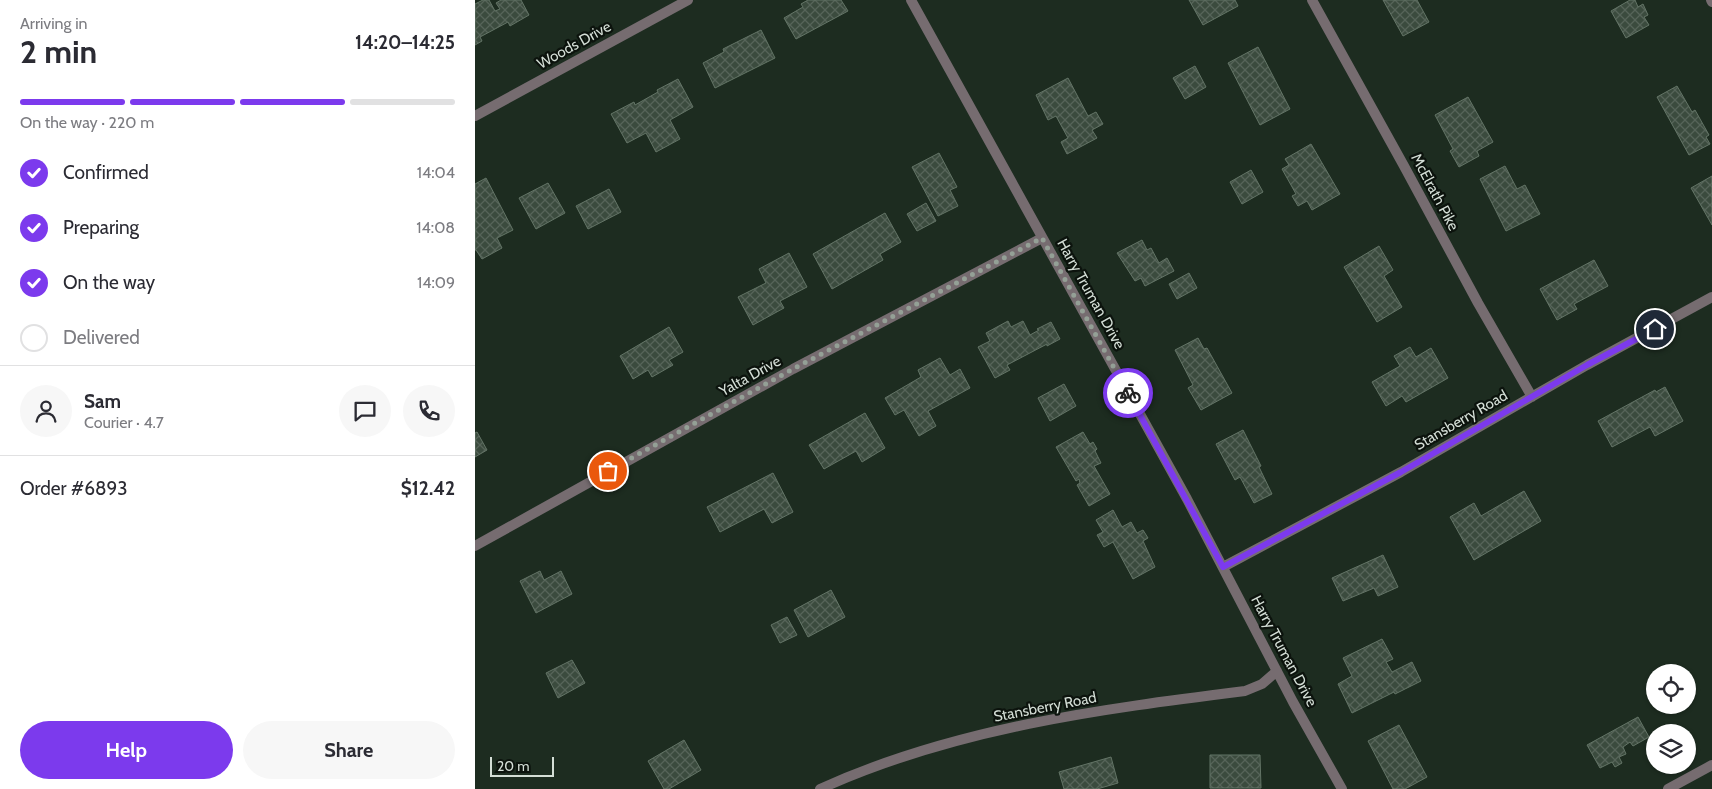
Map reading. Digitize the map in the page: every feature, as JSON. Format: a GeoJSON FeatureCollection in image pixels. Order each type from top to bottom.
{"type":"FeatureCollection","features":[{"type":"Feature","properties":{"kind":"street","name":"Woods Drive"},"geometry":{"type":"LineString","coordinates":[[475,116],[688,0]]}},
{"type":"Feature","properties":{"kind":"street","name":"Harry Truman Drive"},"geometry":{"type":"LineString","coordinates":[[911,0],[1223,567],[1277,671],[1342,789]]}},
{"type":"Feature","properties":{"kind":"street","name":"McElrath Pike"},"geometry":{"type":"LineString","coordinates":[[1312,0],[1477,303],[1532,397]]}},
{"type":"Feature","properties":{"kind":"street","name":"Yalta Drive"},"geometry":{"type":"LineString","coordinates":[[475,546],[759,388],[1042,238]]}},
{"type":"Feature","properties":{"kind":"street","name":"Stansberry Road"},"geometry":{"type":"LineString","coordinates":[[1223,567],[1401,472],[1712,297]]}},
{"type":"Feature","properties":{"kind":"street","name":"Stansberry Road"},"geometry":{"type":"LineString","coordinates":[[820,789],[891,761],[943,744],[1082,713],[1245,690],[1263,684],[1277,671]]}},
{"type":"Feature","properties":{"kind":"street"},"geometry":{"type":"LineString","coordinates":[[1668,789],[1712,765]]}},
{"type":"Feature","properties":{"kind":"building"},"geometry":{"type":"Polygon","coordinates":[[[483,0],[489,0],[495,11],[500,9],[496,3],[501,0],[521,0],[529,15],[510,26],[508,22],[480,37],[482,41],[475,45],[475,4],[483,0]]]}},
{"type":"Feature","properties":{"kind":"building"},"geometry":{"type":"Polygon","coordinates":[[[808,0],[841,0],[848,11],[796,39],[784,18],[803,7],[801,4],[808,0]]]}},
{"type":"Feature","properties":{"kind":"building"},"geometry":{"type":"Polygon","coordinates":[[[1189,0],[1235,0],[1238,6],[1203,25],[1189,0]]]}},
{"type":"Feature","properties":{"kind":"building"},"geometry":{"type":"Polygon","coordinates":[[[1383,0],[1417,0],[1429,22],[1403,36],[1383,0]]]}},
{"type":"Feature","properties":{"kind":"building"},"geometry":{"type":"Polygon","coordinates":[[[1630,0],[1635,0],[1638,7],[1643,4],[1648,15],[1644,17],[1649,25],[1626,38],[1611,11],[1630,0]]]}},
{"type":"Feature","properties":{"kind":"building"},"geometry":{"type":"Polygon","coordinates":[[[761,30],[775,58],[715,88],[703,63],[724,52],[723,49],[761,30]]]}},
{"type":"Feature","properties":{"kind":"building"},"geometry":{"type":"Polygon","coordinates":[[[1258,47],[1290,109],[1260,125],[1228,63],[1258,47]]]}},
{"type":"Feature","properties":{"kind":"building"},"geometry":{"type":"Polygon","coordinates":[[[1195,66],[1206,87],[1185,99],[1173,78],[1195,66]]]}},
{"type":"Feature","properties":{"kind":"building"},"geometry":{"type":"Polygon","coordinates":[[[1068,78],[1088,116],[1096,112],[1103,124],[1092,130],[1097,138],[1067,154],[1061,142],[1068,138],[1056,116],[1048,120],[1036,95],[1068,78]]]}},
{"type":"Feature","properties":{"kind":"building"},"geometry":{"type":"Polygon","coordinates":[[[678,79],[693,107],[670,120],[680,139],[656,152],[646,133],[627,143],[611,114],[634,102],[635,105],[678,79]]]}},
{"type":"Feature","properties":{"kind":"building"},"geometry":{"type":"Polygon","coordinates":[[[1677,86],[1692,112],[1695,110],[1709,135],[1706,137],[1710,144],[1689,155],[1657,97],[1677,86]]]}},
{"type":"Feature","properties":{"kind":"building"},"geometry":{"type":"Polygon","coordinates":[[[1468,97],[1493,142],[1477,151],[1479,156],[1459,167],[1450,151],[1453,149],[1435,115],[1468,97]]]}},
{"type":"Feature","properties":{"kind":"building"},"geometry":{"type":"Polygon","coordinates":[[[1311,144],[1340,194],[1312,210],[1307,201],[1298,206],[1292,196],[1296,194],[1282,169],[1289,165],[1285,159],[1311,144]]]}},
{"type":"Feature","properties":{"kind":"building"},"geometry":{"type":"Polygon","coordinates":[[[939,153],[957,187],[950,190],[958,206],[938,216],[912,167],[939,153]]]}},
{"type":"Feature","properties":{"kind":"building"},"geometry":{"type":"Polygon","coordinates":[[[1505,166],[1517,189],[1525,185],[1540,214],[1506,231],[1480,179],[1505,166]]]}},
{"type":"Feature","properties":{"kind":"building"},"geometry":{"type":"Polygon","coordinates":[[[1251,170],[1263,192],[1242,204],[1230,182],[1251,170]]]}},
{"type":"Feature","properties":{"kind":"building"},"geometry":{"type":"Polygon","coordinates":[[[1712,176],[1712,225],[1691,188],[1712,176]]]}},
{"type":"Feature","properties":{"kind":"building"},"geometry":{"type":"Polygon","coordinates":[[[486,178],[513,230],[497,238],[502,248],[482,259],[475,250],[475,184],[486,178]]]}},
{"type":"Feature","properties":{"kind":"building"},"geometry":{"type":"Polygon","coordinates":[[[548,183],[565,213],[536,229],[519,198],[548,183]]]}},
{"type":"Feature","properties":{"kind":"building"},"geometry":{"type":"Polygon","coordinates":[[[609,189],[621,212],[588,229],[576,206],[609,189]]]}},
{"type":"Feature","properties":{"kind":"building"},"geometry":{"type":"Polygon","coordinates":[[[926,203],[936,221],[917,231],[907,214],[926,203]]]}},
{"type":"Feature","properties":{"kind":"building"},"geometry":{"type":"Polygon","coordinates":[[[885,213],[901,242],[880,254],[883,260],[832,289],[813,254],[885,213]]]}},
{"type":"Feature","properties":{"kind":"building"},"geometry":{"type":"Polygon","coordinates":[[[1142,240],[1147,250],[1151,248],[1159,263],[1167,258],[1174,271],[1145,286],[1141,278],[1135,281],[1117,253],[1142,240]]]}},
{"type":"Feature","properties":{"kind":"building"},"geometry":{"type":"Polygon","coordinates":[[[1379,246],[1393,270],[1384,276],[1402,307],[1377,322],[1344,267],[1379,246]]]}},
{"type":"Feature","properties":{"kind":"building"},"geometry":{"type":"Polygon","coordinates":[[[789,253],[807,287],[780,301],[784,308],[753,325],[738,297],[766,283],[759,269],[789,253]]]}},
{"type":"Feature","properties":{"kind":"building"},"geometry":{"type":"Polygon","coordinates":[[[1594,260],[1608,286],[1574,304],[1577,309],[1557,320],[1540,289],[1594,260]]]}},
{"type":"Feature","properties":{"kind":"building"},"geometry":{"type":"Polygon","coordinates":[[[1189,273],[1197,288],[1177,299],[1169,284],[1189,273]]]}},
{"type":"Feature","properties":{"kind":"building"},"geometry":{"type":"Polygon","coordinates":[[[1008,321],[1011,327],[1023,321],[1030,335],[1051,322],[1060,339],[1007,365],[1010,370],[995,378],[978,347],[990,341],[986,333],[1008,321]]]}},
{"type":"Feature","properties":{"kind":"building"},"geometry":{"type":"Polygon","coordinates":[[[669,327],[683,352],[669,360],[673,365],[652,377],[648,370],[633,379],[620,356],[669,327]]]}},
{"type":"Feature","properties":{"kind":"building"},"geometry":{"type":"Polygon","coordinates":[[[1198,338],[1204,349],[1207,348],[1232,393],[1201,410],[1188,388],[1193,385],[1175,350],[1198,338]]]}},
{"type":"Feature","properties":{"kind":"building"},"geometry":{"type":"Polygon","coordinates":[[[1410,347],[1416,357],[1431,348],[1448,378],[1406,402],[1402,396],[1386,406],[1372,382],[1400,366],[1394,356],[1410,347]]]}},
{"type":"Feature","properties":{"kind":"building"},"geometry":{"type":"Polygon","coordinates":[[[940,358],[950,375],[960,369],[970,388],[928,411],[936,426],[919,436],[904,410],[895,415],[885,398],[921,377],[918,370],[940,358]]]}},
{"type":"Feature","properties":{"kind":"building"},"geometry":{"type":"Polygon","coordinates":[[[1064,384],[1076,406],[1050,421],[1038,398],[1064,384]]]}},
{"type":"Feature","properties":{"kind":"building"},"geometry":{"type":"Polygon","coordinates":[[[1665,387],[1683,421],[1655,436],[1650,427],[1612,447],[1598,421],[1655,390],[1656,392],[1665,387]]]}},
{"type":"Feature","properties":{"kind":"building"},"geometry":{"type":"Polygon","coordinates":[[[865,413],[885,448],[862,462],[856,451],[824,469],[809,445],[865,413]]]}},
{"type":"Feature","properties":{"kind":"building"},"geometry":{"type":"Polygon","coordinates":[[[1243,430],[1261,466],[1259,467],[1272,494],[1254,503],[1240,477],[1235,480],[1216,444],[1243,430]]]}},
{"type":"Feature","properties":{"kind":"building"},"geometry":{"type":"Polygon","coordinates":[[[477,432],[487,450],[475,457],[475,433],[477,432]]]}},
{"type":"Feature","properties":{"kind":"building"},"geometry":{"type":"Polygon","coordinates":[[[1083,432],[1090,444],[1093,442],[1097,449],[1095,451],[1101,463],[1094,466],[1110,494],[1089,506],[1077,485],[1080,483],[1079,479],[1076,481],[1056,447],[1083,432]]]}},
{"type":"Feature","properties":{"kind":"building"},"geometry":{"type":"Polygon","coordinates":[[[773,473],[793,512],[772,523],[764,509],[720,532],[707,507],[773,473]]]}},
{"type":"Feature","properties":{"kind":"building"},"geometry":{"type":"Polygon","coordinates":[[[1524,491],[1541,521],[1474,560],[1450,517],[1474,503],[1481,516],[1524,491]]]}},
{"type":"Feature","properties":{"kind":"building"},"geometry":{"type":"Polygon","coordinates":[[[1113,510],[1122,527],[1131,522],[1137,533],[1143,530],[1148,538],[1143,541],[1155,567],[1133,579],[1113,542],[1104,547],[1097,535],[1103,532],[1096,520],[1113,510]]]}},
{"type":"Feature","properties":{"kind":"building"},"geometry":{"type":"Polygon","coordinates":[[[1383,555],[1398,587],[1378,596],[1374,588],[1343,601],[1332,578],[1383,555]]]}},
{"type":"Feature","properties":{"kind":"building"},"geometry":{"type":"Polygon","coordinates":[[[540,571],[544,580],[561,571],[572,594],[536,613],[520,581],[540,571]]]}},
{"type":"Feature","properties":{"kind":"building"},"geometry":{"type":"Polygon","coordinates":[[[831,590],[845,617],[808,637],[794,610],[831,590]]]}},
{"type":"Feature","properties":{"kind":"building"},"geometry":{"type":"Polygon","coordinates":[[[787,617],[797,635],[780,643],[771,625],[787,617]]]}},
{"type":"Feature","properties":{"kind":"building"},"geometry":{"type":"Polygon","coordinates":[[[1382,639],[1393,659],[1386,662],[1392,672],[1412,662],[1421,681],[1352,713],[1338,684],[1352,676],[1343,658],[1382,639]]]}},
{"type":"Feature","properties":{"kind":"building"},"geometry":{"type":"Polygon","coordinates":[[[572,660],[585,683],[558,698],[546,673],[572,660]]]}},
{"type":"Feature","properties":{"kind":"building"},"geometry":{"type":"Polygon","coordinates":[[[1638,717],[1646,732],[1646,739],[1633,746],[1630,742],[1623,747],[1626,754],[1619,757],[1622,763],[1615,767],[1612,762],[1600,768],[1587,745],[1638,717]]]}},
{"type":"Feature","properties":{"kind":"building"},"geometry":{"type":"Polygon","coordinates":[[[1399,725],[1427,777],[1405,789],[1393,789],[1368,741],[1399,725]]]}},
{"type":"Feature","properties":{"kind":"building"},"geometry":{"type":"Polygon","coordinates":[[[684,740],[701,770],[669,789],[664,789],[648,761],[684,740]]]}},
{"type":"Feature","properties":{"kind":"building"},"geometry":{"type":"Polygon","coordinates":[[[1210,755],[1260,755],[1261,788],[1210,788],[1210,755]]]}},
{"type":"Feature","properties":{"kind":"building"},"geometry":{"type":"Polygon","coordinates":[[[1111,757],[1118,783],[1097,789],[1064,789],[1059,772],[1111,757]]]}},
{"type":"Feature","properties":{"kind":"way so far"},"geometry":{"type":"LineString","coordinates":[[608,471],[793,369],[1042,238],[1128,393]]}},
{"type":"Feature","properties":{"kind":"route"},"geometry":{"type":"LineString","coordinates":[[1128,393],[1223,567],[1401,472],[1587,365],[1655,329]]}}]}
